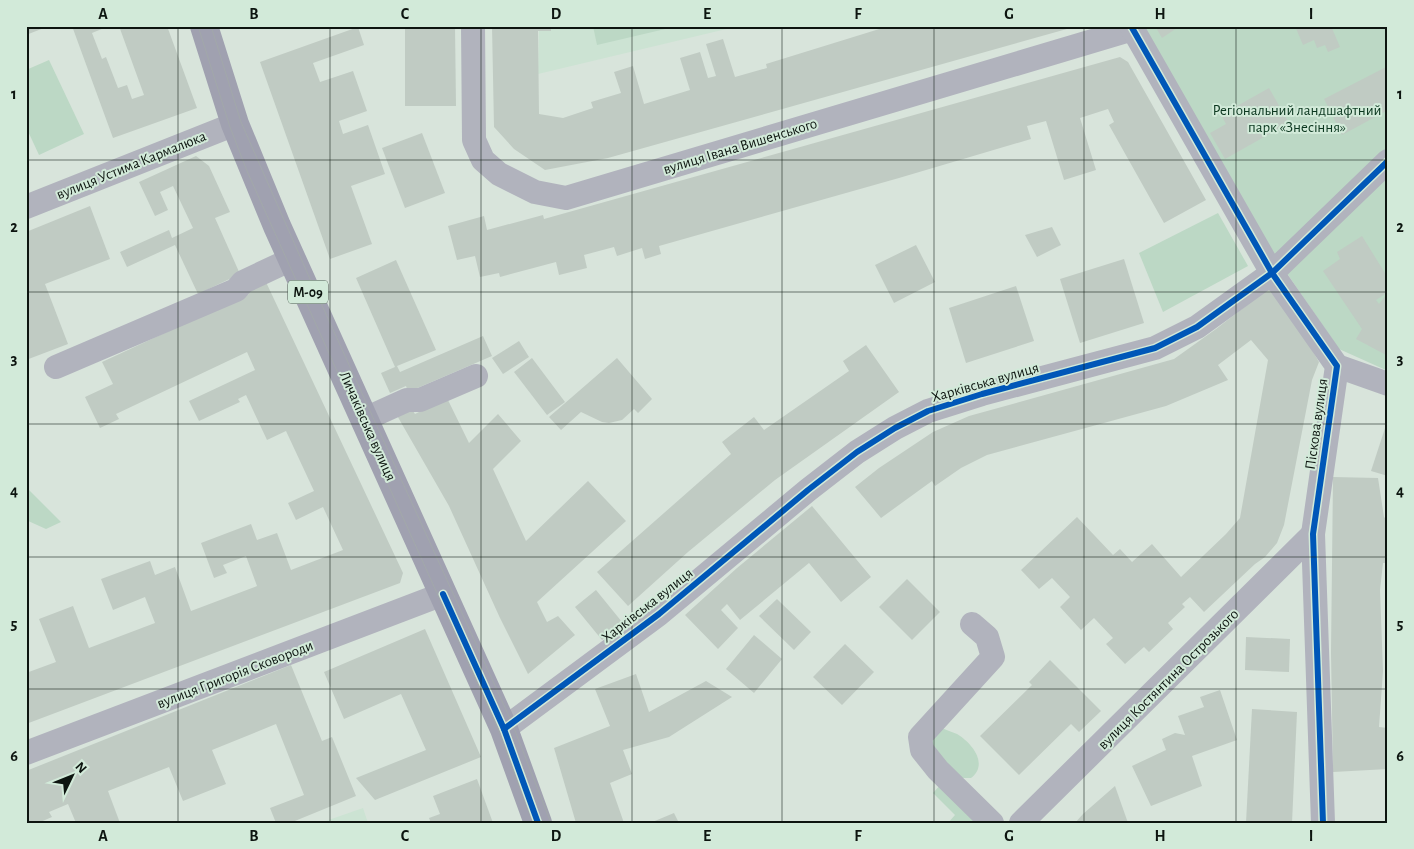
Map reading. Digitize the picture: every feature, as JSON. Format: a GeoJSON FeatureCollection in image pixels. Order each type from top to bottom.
{"type":"FeatureCollection","features":[{"type":"Feature","properties":{"kind":"main road","name":"Личаківська вулиця"},"geometry":{"type":"LineString","coordinates":[[204,26],[235,124],[266,201],[504,729],[538,823]]}},
{"type":"Feature","properties":{"kind":"street","name":"вулиця Івана Вишенського"},"geometry":{"type":"LineString","coordinates":[[473,26],[474,140],[483,160],[499,174],[535,192],[566,198],[1132,28]]}},
{"type":"Feature","properties":{"kind":"street","name":"Піскова вулиця"},"geometry":{"type":"LineString","coordinates":[[1132,28],[1272,273],[1337,366],[1313,534],[1323,823]]}},
{"type":"Feature","properties":{"kind":"street","name":"вулиця Устима Кармалюка"},"geometry":{"type":"LineString","coordinates":[[26,207],[235,124]]}},
{"type":"Feature","properties":{"kind":"street","name":"Харківська вулиця"},"geometry":{"type":"LineString","coordinates":[[504,729],[659,614],[857,452],[928,411],[1156,348],[1197,327],[1272,273],[1388,161]]}},
{"type":"Feature","properties":{"kind":"street"},"geometry":{"type":"LineString","coordinates":[[56,367],[236,290],[243,282],[292,259]]}},
{"type":"Feature","properties":{"kind":"street"},"geometry":{"type":"LineString","coordinates":[[1337,366],[1388,384]]}},
{"type":"Feature","properties":{"kind":"street"},"geometry":{"type":"LineString","coordinates":[[365,419],[408,400],[420,400],[476,376]]}},
{"type":"Feature","properties":{"kind":"street","name":"вулиця Костянтина Острозького"},"geometry":{"type":"LineString","coordinates":[[1021,823],[1313,534]]}},
{"type":"Feature","properties":{"kind":"street","name":"вулиця Григорія Сковороди"},"geometry":{"type":"LineString","coordinates":[[26,753],[443,594]]}},
{"type":"Feature","properties":{"kind":"street"},"geometry":{"type":"LineString","coordinates":[[972,624],[987,637],[993,657],[920,737],[922,750],[938,770],[992,823]]}},
{"type":"Feature","properties":{"kind":"shaded area"},"geometry":{"type":"Polygon","coordinates":[[[539,26],[739,26],[538,74],[539,26]]]}},
{"type":"Feature","properties":{"kind":"shaded area"},"geometry":{"type":"Polygon","coordinates":[[[363,808],[368,823],[320,823],[363,808]]]}},
{"type":"Feature","properties":{"kind":"green space"},"geometry":{"type":"Polygon","coordinates":[[[593,26],[678,26],[597,45],[593,26]]]}},
{"type":"Feature","properties":{"kind":"green space","name":"Регіональний ландшафтний парк «Знесіння»"},"geometry":{"type":"Polygon","coordinates":[[[1140,26],[1388,26],[1388,371],[1339,349],[1266,243],[1140,26]]]}},
{"type":"Feature","properties":{"kind":"green space"},"geometry":{"type":"Polygon","coordinates":[[[49,60],[84,134],[39,155],[26,127],[26,70],[49,60]]]}},
{"type":"Feature","properties":{"kind":"green space"},"geometry":{"type":"Polygon","coordinates":[[[1218,213],[1248,266],[1163,312],[1139,253],[1218,213]]]}},
{"type":"Feature","properties":{"kind":"green space"},"geometry":{"type":"Polygon","coordinates":[[[26,487],[61,522],[46,529],[26,520],[26,487]]]}},
{"type":"Feature","properties":{"kind":"green space"},"geometry":{"type":"Polygon","coordinates":[[[942,728],[957,734],[973,748],[979,766],[971,778],[959,778],[930,743],[942,728]]]}},
{"type":"Feature","properties":{"kind":"green space"},"geometry":{"type":"Polygon","coordinates":[[[943,782],[982,823],[948,823],[955,815],[933,793],[943,782]]]}},
{"type":"Feature","properties":{"kind":"building"},"geometry":{"type":"Polygon","coordinates":[[[26,26],[49,26],[26,35],[26,26]]]}},
{"type":"Feature","properties":{"kind":"building"},"geometry":{"type":"Polygon","coordinates":[[[72,26],[109,26],[92,33],[102,59],[106,57],[118,88],[127,85],[132,99],[144,95],[119,26],[167,26],[197,108],[113,138],[72,26]]]}},
{"type":"Feature","properties":{"kind":"building"},"geometry":{"type":"Polygon","coordinates":[[[405,26],[455,26],[456,106],[405,106],[405,26]]]}},
{"type":"Feature","properties":{"kind":"building"},"geometry":{"type":"Polygon","coordinates":[[[492,26],[551,26],[551,31],[538,31],[539,114],[563,118],[593,108],[591,102],[621,93],[614,72],[633,66],[644,104],[690,90],[680,58],[700,52],[708,78],[716,76],[706,44],[723,39],[735,77],[767,68],[766,64],[889,26],[1074,27],[608,158],[545,170],[514,149],[494,127],[492,26]]]}},
{"type":"Feature","properties":{"kind":"building"},"geometry":{"type":"Polygon","coordinates":[[[1155,26],[1180,26],[1162,38],[1155,26]]]}},
{"type":"Feature","properties":{"kind":"building"},"geometry":{"type":"Polygon","coordinates":[[[1295,26],[1331,26],[1340,47],[1328,52],[1325,45],[1317,48],[1314,40],[1303,45],[1295,26]]]}},
{"type":"Feature","properties":{"kind":"building"},"geometry":{"type":"Polygon","coordinates":[[[358,27],[364,45],[313,63],[320,82],[353,71],[367,111],[339,121],[343,134],[368,125],[385,174],[351,186],[372,244],[330,259],[260,62],[358,27]]]}},
{"type":"Feature","properties":{"kind":"building"},"geometry":{"type":"Polygon","coordinates":[[[1120,57],[1128,62],[1206,200],[1164,223],[1109,125],[1114,122],[1108,109],[1080,118],[1096,170],[1064,180],[1046,121],[1027,126],[1031,139],[659,246],[661,254],[645,259],[642,248],[617,256],[614,247],[584,255],[587,268],[559,275],[556,262],[500,277],[499,273],[480,277],[475,256],[457,260],[448,226],[484,216],[487,230],[543,215],[544,219],[1120,57]]]}},
{"type":"Feature","properties":{"kind":"building"},"geometry":{"type":"Polygon","coordinates":[[[1388,66],[1388,110],[1342,135],[1324,99],[1388,66]]]}},
{"type":"Feature","properties":{"kind":"building"},"geometry":{"type":"Polygon","coordinates":[[[1269,88],[1289,123],[1225,159],[1210,133],[1226,124],[1221,115],[1269,88]]]}},
{"type":"Feature","properties":{"kind":"building"},"geometry":{"type":"Polygon","coordinates":[[[422,133],[445,193],[405,208],[382,148],[422,133]]]}},
{"type":"Feature","properties":{"kind":"building"},"geometry":{"type":"Polygon","coordinates":[[[196,156],[209,166],[230,212],[215,218],[240,274],[198,294],[175,245],[127,267],[120,252],[169,230],[172,238],[193,228],[173,186],[160,192],[168,210],[155,216],[139,182],[196,156]]]}},
{"type":"Feature","properties":{"kind":"building"},"geometry":{"type":"Polygon","coordinates":[[[90,206],[110,259],[45,284],[68,344],[26,360],[26,232],[90,206]]]}},
{"type":"Feature","properties":{"kind":"building"},"geometry":{"type":"Polygon","coordinates":[[[1052,227],[1061,245],[1037,257],[1025,235],[1052,227]]]}},
{"type":"Feature","properties":{"kind":"building"},"geometry":{"type":"Polygon","coordinates":[[[1362,236],[1388,278],[1388,292],[1376,300],[1379,304],[1386,295],[1388,296],[1388,356],[1356,339],[1362,329],[1323,271],[1340,259],[1337,252],[1362,236]]]}},
{"type":"Feature","properties":{"kind":"building"},"geometry":{"type":"Polygon","coordinates":[[[916,245],[935,282],[894,303],[875,265],[916,245]]]}},
{"type":"Feature","properties":{"kind":"building"},"geometry":{"type":"Polygon","coordinates":[[[1124,259],[1144,323],[1080,343],[1060,279],[1124,259]]]}},
{"type":"Feature","properties":{"kind":"building"},"geometry":{"type":"Polygon","coordinates":[[[396,260],[436,350],[397,366],[400,372],[483,336],[492,356],[408,392],[406,386],[390,393],[381,373],[395,367],[356,278],[396,260]]]}},
{"type":"Feature","properties":{"kind":"building"},"geometry":{"type":"Polygon","coordinates":[[[265,280],[403,573],[400,583],[26,724],[26,673],[56,662],[39,619],[73,606],[89,648],[155,623],[145,597],[113,610],[101,579],[150,561],[155,575],[175,567],[191,611],[257,586],[246,556],[223,565],[227,573],[214,578],[201,543],[251,524],[257,540],[277,533],[291,570],[343,550],[323,507],[296,520],[288,503],[314,491],[286,431],[267,440],[246,395],[238,399],[240,402],[199,421],[189,401],[255,370],[247,352],[116,414],[119,419],[100,428],[85,397],[113,384],[102,362],[249,294],[246,289],[265,280]]]}},
{"type":"Feature","properties":{"kind":"building"},"geometry":{"type":"Polygon","coordinates":[[[1016,286],[1034,341],[966,363],[949,308],[1016,286]]]}},
{"type":"Feature","properties":{"kind":"building"},"geometry":{"type":"Polygon","coordinates":[[[1269,288],[1305,338],[1319,362],[1312,380],[1284,525],[1277,543],[1265,557],[1204,612],[1190,597],[1182,604],[1185,607],[1168,623],[1173,629],[1149,652],[1144,647],[1125,664],[1106,644],[1113,638],[1094,618],[1081,630],[1060,607],[1070,597],[1052,578],[1039,589],[1021,570],[1077,517],[1113,555],[1120,549],[1132,562],[1152,544],[1181,577],[1226,534],[1240,518],[1268,360],[1251,340],[1218,365],[1228,380],[1166,406],[987,455],[961,468],[935,486],[932,481],[881,518],[855,487],[879,468],[933,432],[969,416],[1174,359],[1269,288]]]}},
{"type":"Feature","properties":{"kind":"building"},"geometry":{"type":"Polygon","coordinates":[[[519,341],[529,357],[503,374],[492,358],[519,341]]]}},
{"type":"Feature","properties":{"kind":"building"},"geometry":{"type":"Polygon","coordinates":[[[866,345],[899,392],[775,480],[688,552],[628,606],[597,572],[731,454],[722,442],[754,417],[764,430],[849,371],[843,361],[866,345]]]}},
{"type":"Feature","properties":{"kind":"building"},"geometry":{"type":"Polygon","coordinates":[[[532,358],[565,402],[547,415],[514,372],[532,358]]]}},
{"type":"Feature","properties":{"kind":"building"},"geometry":{"type":"Polygon","coordinates":[[[617,358],[652,399],[638,413],[634,409],[622,420],[609,423],[602,422],[581,412],[561,430],[549,417],[617,358]]]}},
{"type":"Feature","properties":{"kind":"building"},"geometry":{"type":"Polygon","coordinates":[[[447,398],[469,443],[498,414],[521,441],[493,469],[526,541],[588,481],[626,521],[537,602],[547,622],[558,616],[575,635],[528,674],[500,618],[449,506],[395,412],[409,405],[415,414],[447,398]]]}},
{"type":"Feature","properties":{"kind":"building"},"geometry":{"type":"Polygon","coordinates":[[[1388,422],[1388,476],[1371,471],[1388,422]]]}},
{"type":"Feature","properties":{"kind":"building"},"geometry":{"type":"Polygon","coordinates":[[[1333,477],[1378,478],[1384,517],[1388,521],[1388,563],[1383,563],[1380,590],[1383,671],[1379,727],[1388,728],[1388,769],[1333,772],[1331,653],[1333,477]]]}},
{"type":"Feature","properties":{"kind":"building"},"geometry":{"type":"Polygon","coordinates":[[[812,506],[871,577],[841,602],[809,563],[740,620],[727,604],[721,610],[738,628],[718,649],[685,615],[737,568],[812,506]]]}},
{"type":"Feature","properties":{"kind":"building"},"geometry":{"type":"Polygon","coordinates":[[[907,579],[940,612],[912,640],[879,607],[907,579]]]}},
{"type":"Feature","properties":{"kind":"building"},"geometry":{"type":"Polygon","coordinates":[[[596,590],[622,622],[602,640],[575,607],[596,590]]]}},
{"type":"Feature","properties":{"kind":"building"},"geometry":{"type":"Polygon","coordinates":[[[777,599],[811,632],[794,650],[759,616],[777,599]]]}},
{"type":"Feature","properties":{"kind":"building"},"geometry":{"type":"Polygon","coordinates":[[[425,629],[481,757],[375,800],[356,778],[426,750],[401,694],[344,719],[324,672],[425,629]]]}},
{"type":"Feature","properties":{"kind":"building"},"geometry":{"type":"Polygon","coordinates":[[[754,635],[782,659],[754,693],[726,669],[754,635]]]}},
{"type":"Feature","properties":{"kind":"building"},"geometry":{"type":"Polygon","coordinates":[[[1246,637],[1290,639],[1289,672],[1245,670],[1246,637]]]}},
{"type":"Feature","properties":{"kind":"building"},"geometry":{"type":"Polygon","coordinates":[[[845,644],[874,672],[842,705],[813,677],[845,644]]]}},
{"type":"Feature","properties":{"kind":"building"},"geometry":{"type":"Polygon","coordinates":[[[1050,660],[1101,711],[1079,732],[1071,724],[1019,775],[980,736],[1032,685],[1029,682],[1050,660]]]}},
{"type":"Feature","properties":{"kind":"building"},"geometry":{"type":"Polygon","coordinates":[[[291,665],[322,741],[332,737],[356,796],[290,823],[276,823],[270,808],[304,795],[276,724],[212,750],[226,784],[183,801],[169,767],[108,791],[120,823],[76,823],[68,804],[49,812],[52,817],[38,823],[26,823],[26,771],[291,665]]]}},
{"type":"Feature","properties":{"kind":"building"},"geometry":{"type":"Polygon","coordinates":[[[636,674],[649,712],[706,681],[732,697],[669,737],[623,750],[632,774],[610,783],[624,823],[576,823],[554,748],[610,726],[595,689],[636,674]]]}},
{"type":"Feature","properties":{"kind":"building"},"geometry":{"type":"Polygon","coordinates":[[[1220,690],[1237,740],[1192,756],[1202,786],[1151,806],[1132,766],[1166,750],[1162,739],[1175,733],[1185,735],[1178,716],[1204,707],[1200,697],[1220,690]]]}},
{"type":"Feature","properties":{"kind":"building"},"geometry":{"type":"Polygon","coordinates":[[[1252,709],[1297,712],[1292,823],[1246,823],[1252,709]]]}},
{"type":"Feature","properties":{"kind":"building"},"geometry":{"type":"Polygon","coordinates":[[[477,779],[493,823],[431,823],[429,818],[440,814],[433,796],[477,779]]]}},
{"type":"Feature","properties":{"kind":"building"},"geometry":{"type":"Polygon","coordinates":[[[1115,786],[1128,823],[1075,823],[1083,814],[1115,786]]]}},
{"type":"Feature","properties":{"kind":"building"},"geometry":{"type":"Polygon","coordinates":[[[674,813],[679,823],[650,823],[674,813]]]}},
{"type":"Feature","properties":{"kind":"tram line"},"geometry":{"type":"LineString","coordinates":[[198,26],[230,127],[247,171],[499,731],[533,823]]}},
{"type":"Feature","properties":{"kind":"tram line"},"geometry":{"type":"LineString","coordinates":[[211,26],[241,122],[310,279],[512,723],[551,823]]}},
{"type":"Feature","properties":{"kind":"cycle path"},"geometry":{"type":"LineString","coordinates":[[1131,26],[1272,273],[1337,366],[1313,534],[1323,823]]}},
{"type":"Feature","properties":{"kind":"cycle path"},"geometry":{"type":"LineString","coordinates":[[504,729],[659,614],[808,490],[857,452],[895,428],[928,411],[982,394],[1155,348],[1197,327],[1272,273],[1388,161]]}},
{"type":"Feature","properties":{"kind":"cycle path"},"geometry":{"type":"LineString","coordinates":[[443,594],[504,729],[538,823]]}}]}
